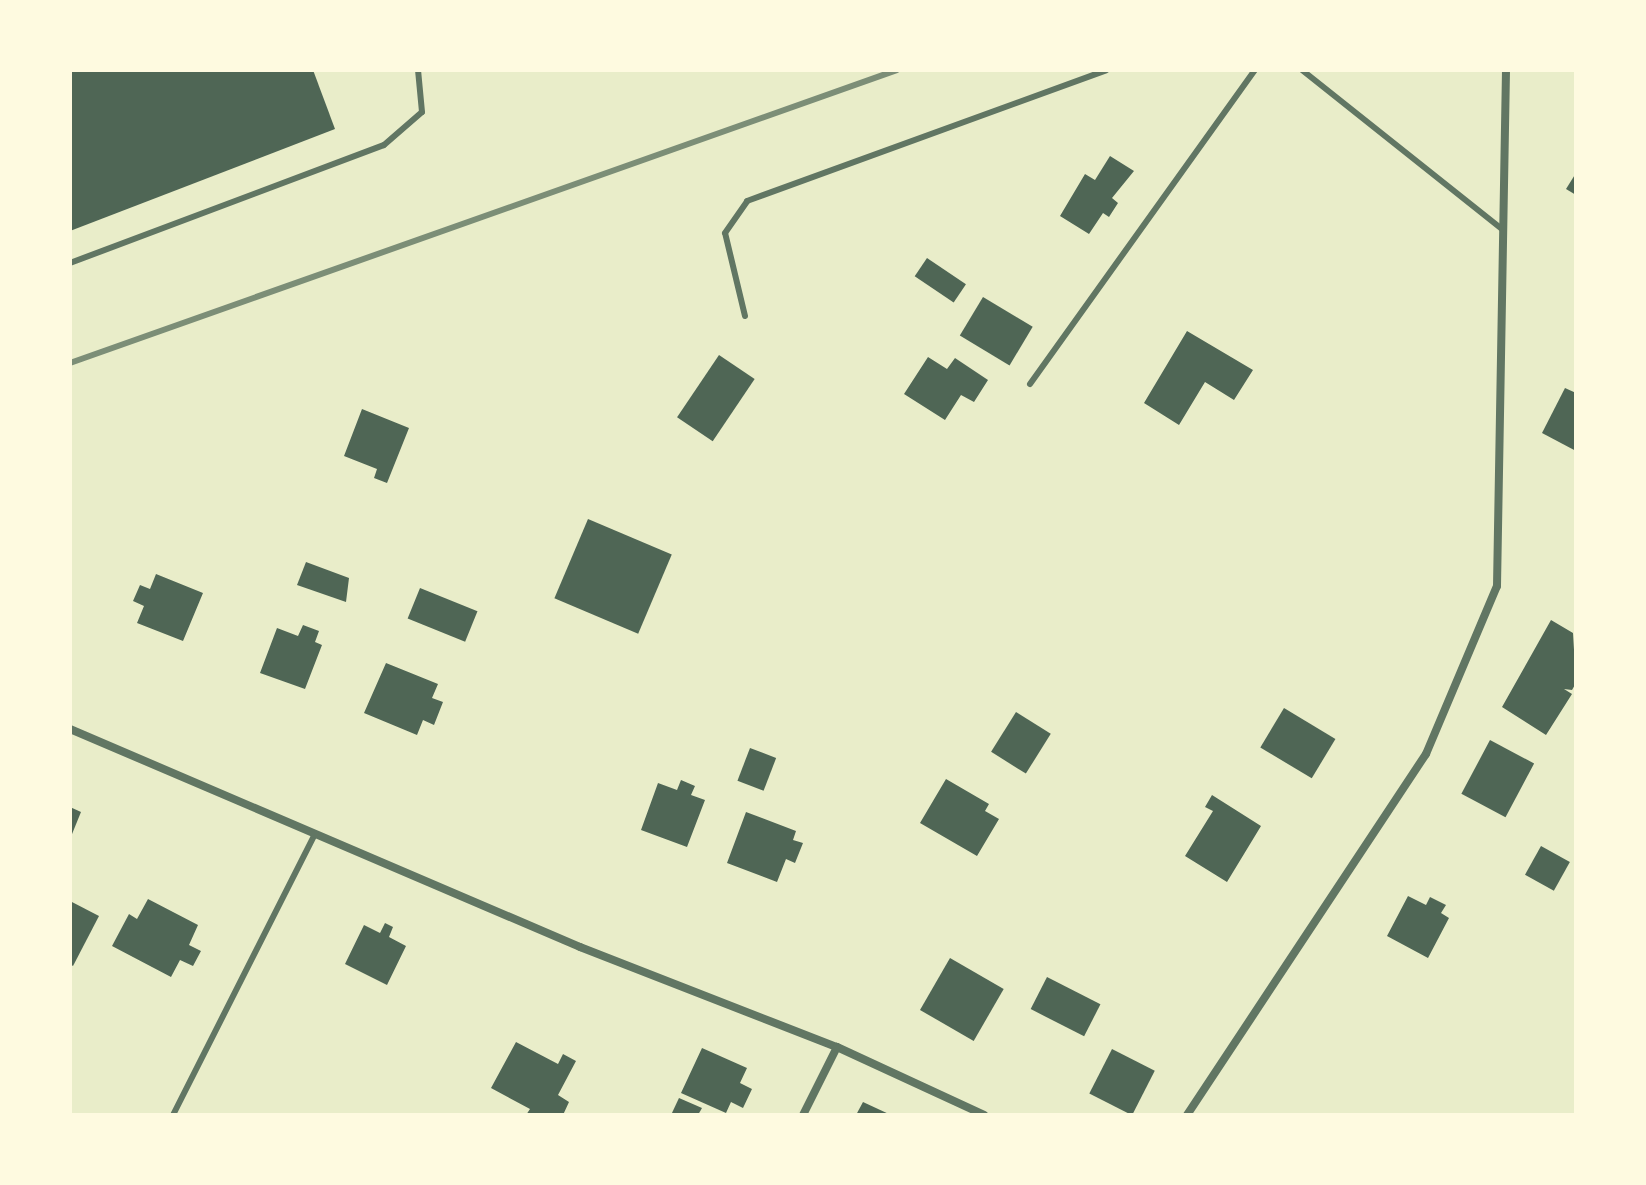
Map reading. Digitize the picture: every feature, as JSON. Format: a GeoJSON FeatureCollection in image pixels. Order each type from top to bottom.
{"type":"FeatureCollection","features":[{"type":"Feature","properties":{"kind":"street"},"geometry":{"type":"LineString","coordinates":[[1187,1115],[1426,754],[1497,586],[1506,70]]}},
{"type":"Feature","properties":{"kind":"street"},"geometry":{"type":"LineString","coordinates":[[70,729],[580,947],[837,1047],[984,1115]]}},
{"type":"Feature","properties":{"kind":"street"},"geometry":{"type":"LineString","coordinates":[[803,1115],[837,1047]]}},
{"type":"Feature","properties":{"kind":"lane"},"geometry":{"type":"LineString","coordinates":[[70,263],[384,145],[422,112],[418,70]]}},
{"type":"Feature","properties":{"kind":"lane"},"geometry":{"type":"LineString","coordinates":[[745,316],[725,233],[747,201],[1106,70]]}},
{"type":"Feature","properties":{"kind":"lane"},"geometry":{"type":"LineString","coordinates":[[1030,384],[1255,70]]}},
{"type":"Feature","properties":{"kind":"lane"},"geometry":{"type":"LineString","coordinates":[[1302,70],[1503,230]]}},
{"type":"Feature","properties":{"kind":"lane"},"geometry":{"type":"LineString","coordinates":[[173,1115],[315,834]]}},
{"type":"Feature","properties":{"kind":"building"},"geometry":{"type":"Polygon","coordinates":[[[70,70],[313,70],[335,129],[70,231],[70,70]]]}},
{"type":"Feature","properties":{"kind":"building"},"geometry":{"type":"Polygon","coordinates":[[[1110,156],[1134,171],[1112,198],[1118,203],[1109,217],[1103,213],[1089,234],[1060,216],[1085,174],[1095,180],[1110,156]]]}},
{"type":"Feature","properties":{"kind":"building"},"geometry":{"type":"Polygon","coordinates":[[[1576,173],[1576,195],[1566,189],[1576,173]]]}},
{"type":"Feature","properties":{"kind":"building"},"geometry":{"type":"Polygon","coordinates":[[[927,258],[966,284],[954,303],[915,276],[927,258]]]}},
{"type":"Feature","properties":{"kind":"building"},"geometry":{"type":"Polygon","coordinates":[[[983,297],[1033,327],[1010,365],[960,336],[983,297]]]}},
{"type":"Feature","properties":{"kind":"building"},"geometry":{"type":"Polygon","coordinates":[[[1187,331],[1253,370],[1234,400],[1205,382],[1179,425],[1144,403],[1187,331]]]}},
{"type":"Feature","properties":{"kind":"building"},"geometry":{"type":"Polygon","coordinates":[[[719,355],[755,379],[713,441],[677,417],[719,355]]]}},
{"type":"Feature","properties":{"kind":"building"},"geometry":{"type":"Polygon","coordinates":[[[928,357],[947,369],[955,358],[988,380],[974,402],[961,395],[945,420],[904,394],[928,357]]]}},
{"type":"Feature","properties":{"kind":"building"},"geometry":{"type":"Polygon","coordinates":[[[1565,388],[1576,393],[1576,451],[1542,433],[1565,388]]]}},
{"type":"Feature","properties":{"kind":"building"},"geometry":{"type":"Polygon","coordinates":[[[362,409],[409,428],[387,483],[374,478],[377,469],[344,456],[362,409]]]}},
{"type":"Feature","properties":{"kind":"building"},"geometry":{"type":"Polygon","coordinates":[[[588,519],[672,555],[638,634],[554,598],[588,519]]]}},
{"type":"Feature","properties":{"kind":"building"},"geometry":{"type":"Polygon","coordinates":[[[306,562],[349,578],[346,602],[297,585],[306,562]]]}},
{"type":"Feature","properties":{"kind":"building"},"geometry":{"type":"Polygon","coordinates":[[[156,574],[203,593],[183,641],[137,623],[144,606],[133,601],[140,585],[150,589],[156,574]]]}},
{"type":"Feature","properties":{"kind":"building"},"geometry":{"type":"Polygon","coordinates":[[[420,588],[477,611],[465,642],[408,619],[420,588]]]}},
{"type":"Feature","properties":{"kind":"building"},"geometry":{"type":"Polygon","coordinates":[[[1551,620],[1573,633],[1576,683],[1572,690],[1564,689],[1572,694],[1546,735],[1502,707],[1551,620]]]}},
{"type":"Feature","properties":{"kind":"building"},"geometry":{"type":"Polygon","coordinates":[[[303,625],[319,631],[315,642],[322,645],[305,689],[260,673],[277,628],[298,636],[303,625]]]}},
{"type":"Feature","properties":{"kind":"building"},"geometry":{"type":"Polygon","coordinates":[[[386,663],[438,684],[432,698],[443,702],[434,725],[423,720],[417,735],[364,713],[386,663]]]}},
{"type":"Feature","properties":{"kind":"building"},"geometry":{"type":"Polygon","coordinates":[[[1284,708],[1335,739],[1312,778],[1260,747],[1284,708]]]}},
{"type":"Feature","properties":{"kind":"building"},"geometry":{"type":"Polygon","coordinates":[[[1016,712],[1051,734],[1026,774],[991,752],[1016,712]]]}},
{"type":"Feature","properties":{"kind":"building"},"geometry":{"type":"Polygon","coordinates":[[[1490,740],[1534,763],[1506,817],[1461,794],[1490,740]]]}},
{"type":"Feature","properties":{"kind":"building"},"geometry":{"type":"Polygon","coordinates":[[[750,748],[776,758],[764,791],[737,781],[750,748]]]}},
{"type":"Feature","properties":{"kind":"building"},"geometry":{"type":"Polygon","coordinates":[[[946,779],[989,804],[985,811],[999,819],[977,856],[920,823],[946,779]]]}},
{"type":"Feature","properties":{"kind":"building"},"geometry":{"type":"Polygon","coordinates":[[[681,780],[695,786],[691,795],[705,800],[687,847],[641,830],[658,783],[677,790],[681,780]]]}},
{"type":"Feature","properties":{"kind":"building"},"geometry":{"type":"Polygon","coordinates":[[[1212,795],[1261,826],[1227,882],[1185,856],[1213,811],[1205,807],[1212,795]]]}},
{"type":"Feature","properties":{"kind":"building"},"geometry":{"type":"Polygon","coordinates":[[[70,807],[81,812],[70,839],[70,807]]]}},
{"type":"Feature","properties":{"kind":"building"},"geometry":{"type":"Polygon","coordinates":[[[746,812],[796,831],[793,840],[803,843],[795,863],[786,859],[777,882],[727,863],[746,812]]]}},
{"type":"Feature","properties":{"kind":"building"},"geometry":{"type":"Polygon","coordinates":[[[1541,846],[1570,862],[1554,891],[1525,875],[1541,846]]]}},
{"type":"Feature","properties":{"kind":"building"},"geometry":{"type":"Polygon","coordinates":[[[1408,896],[1426,905],[1430,897],[1446,905],[1441,913],[1449,918],[1428,958],[1387,936],[1408,896]]]}},
{"type":"Feature","properties":{"kind":"building"},"geometry":{"type":"Polygon","coordinates":[[[148,899],[198,925],[189,945],[201,951],[193,966],[180,960],[171,977],[112,946],[129,914],[137,919],[148,899]]]}},
{"type":"Feature","properties":{"kind":"building"},"geometry":{"type":"Polygon","coordinates":[[[70,901],[99,916],[73,966],[70,964],[70,901]]]}},
{"type":"Feature","properties":{"kind":"building"},"geometry":{"type":"Polygon","coordinates":[[[385,923],[393,927],[389,937],[406,946],[387,985],[345,964],[364,925],[380,933],[385,923]]]}},
{"type":"Feature","properties":{"kind":"building"},"geometry":{"type":"Polygon","coordinates":[[[950,958],[1004,989],[974,1041],[920,1010],[950,958]]]}},
{"type":"Feature","properties":{"kind":"building"},"geometry":{"type":"Polygon","coordinates":[[[1047,977],[1100,1004],[1084,1036],[1031,1009],[1047,977]]]}},
{"type":"Feature","properties":{"kind":"building"},"geometry":{"type":"Polygon","coordinates":[[[516,1042],[558,1064],[563,1054],[576,1061],[558,1095],[569,1102],[563,1115],[526,1115],[530,1109],[491,1088],[516,1042]]]}},
{"type":"Feature","properties":{"kind":"building"},"geometry":{"type":"Polygon","coordinates":[[[702,1048],[747,1068],[740,1083],[752,1089],[743,1108],[731,1102],[726,1113],[681,1093],[702,1048]]]}},
{"type":"Feature","properties":{"kind":"building"},"geometry":{"type":"Polygon","coordinates":[[[1112,1049],[1155,1071],[1132,1115],[1089,1094],[1112,1049]]]}},
{"type":"Feature","properties":{"kind":"building"},"geometry":{"type":"Polygon","coordinates":[[[679,1098],[702,1108],[698,1115],[671,1115],[679,1098]]]}},
{"type":"Feature","properties":{"kind":"building"},"geometry":{"type":"Polygon","coordinates":[[[863,1102],[891,1115],[856,1115],[863,1102]]]}},
{"type":"Feature","properties":{"kind":"railway"},"geometry":{"type":"LineString","coordinates":[[70,363],[897,70]]}}]}
